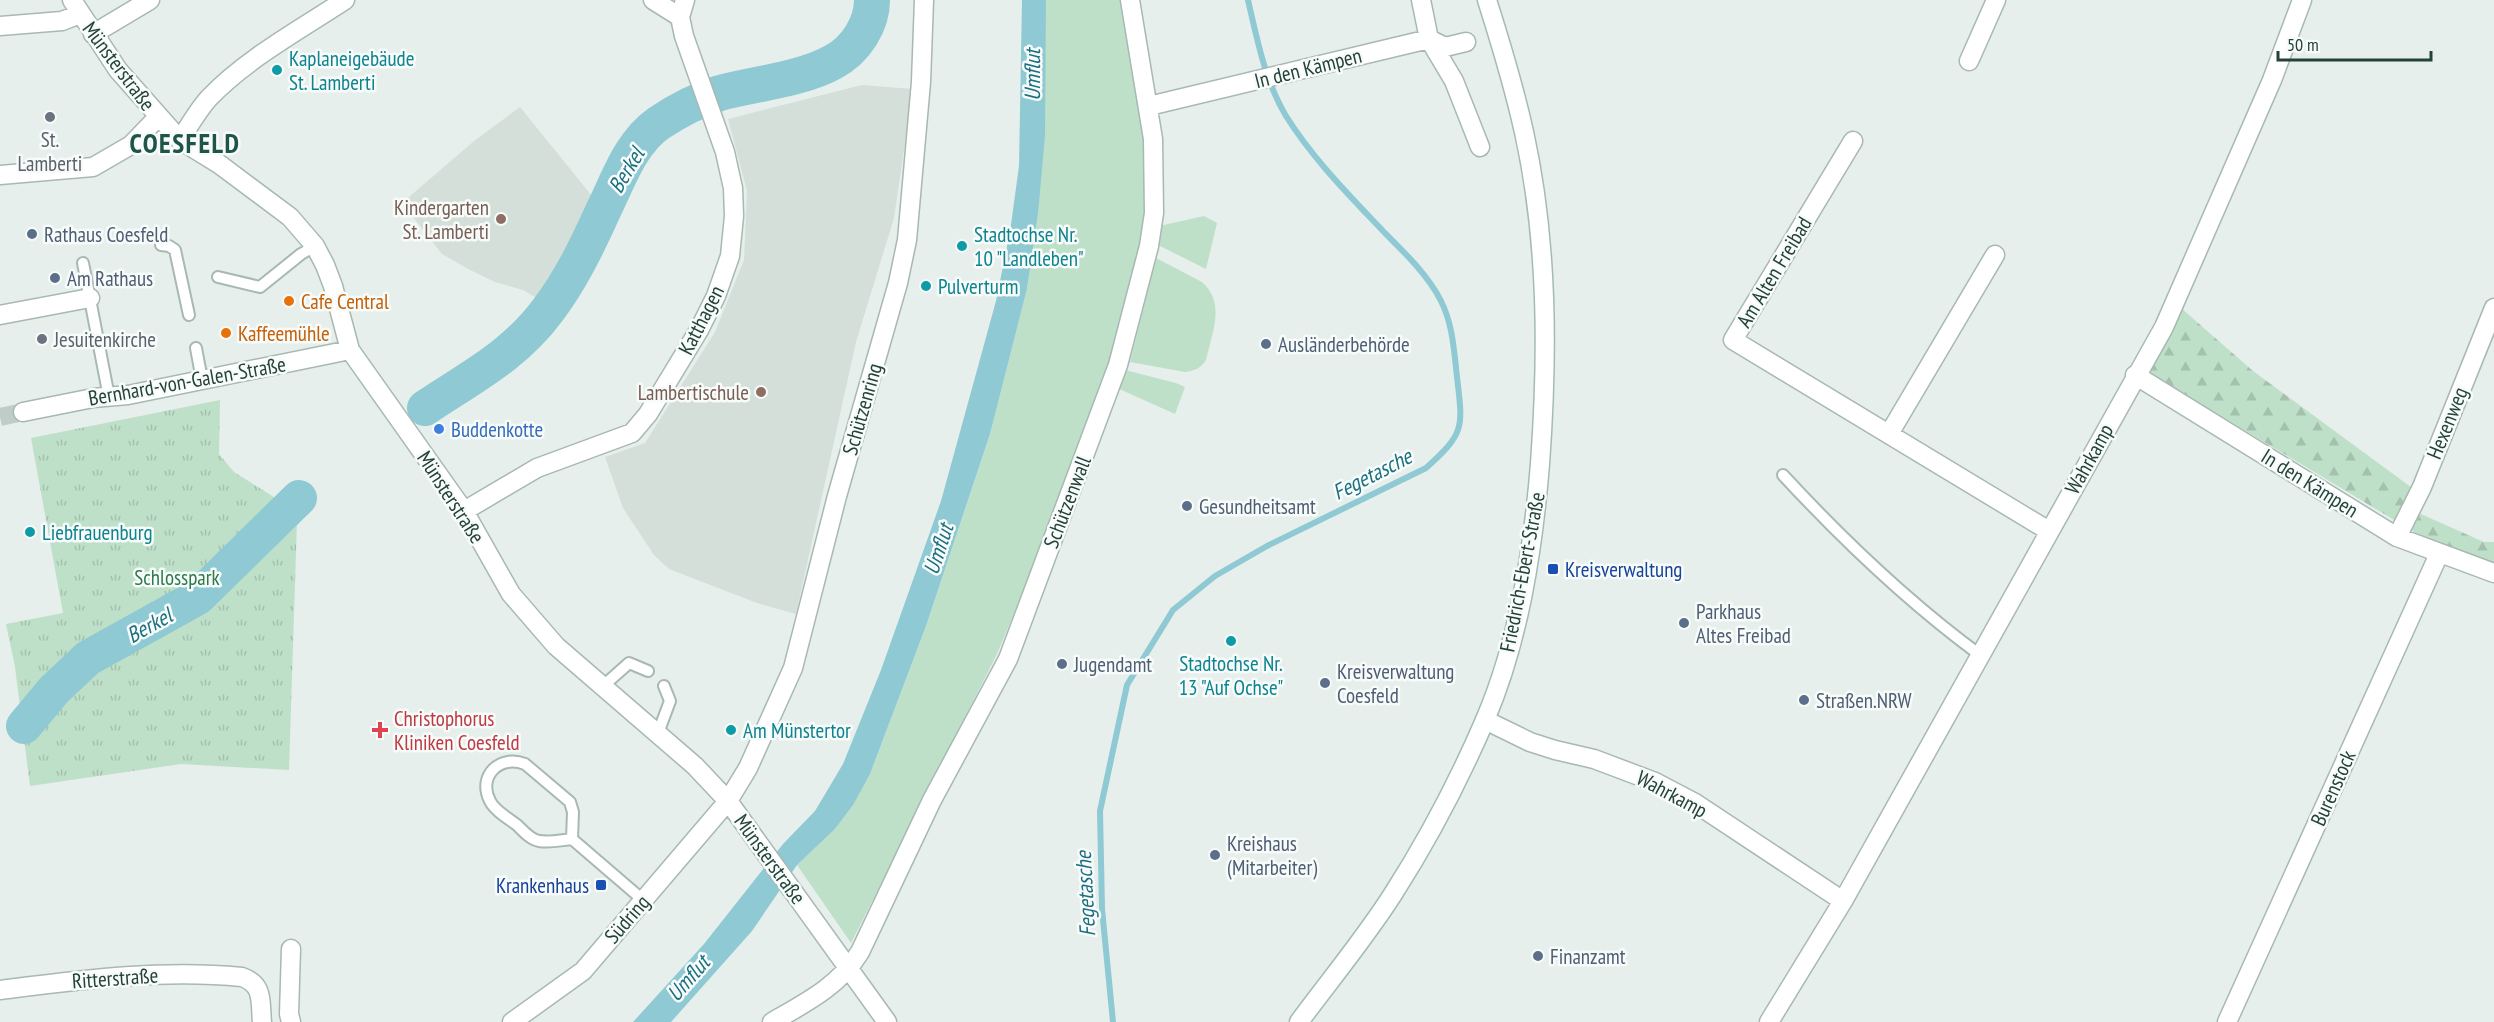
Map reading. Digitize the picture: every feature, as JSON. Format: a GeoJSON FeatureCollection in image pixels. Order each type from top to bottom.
{"type":"FeatureCollection","features":[{"type":"Feature","properties":{"kind":"street"},"geometry":{"type":"LineString","coordinates":[[93,34],[150,0]]}},
{"type":"Feature","properties":{"kind":"street"},"geometry":{"type":"LineString","coordinates":[[180,140],[202,106],[226,82],[272,48],[345,0]]}},
{"type":"Feature","properties":{"kind":"street"},"geometry":{"type":"LineString","coordinates":[[653,0],[682,9]]}},
{"type":"Feature","properties":{"kind":"street","name":"Schützenring"},"geometry":{"type":"LineString","coordinates":[[728,801],[748,768],[793,668],[837,496],[898,283],[907,240],[914,167],[924,0]]}},
{"type":"Feature","properties":{"kind":"street","name":"Schützenwall"},"geometry":{"type":"LineString","coordinates":[[848,970],[882,908],[932,800],[1008,659],[1118,365],[1149,246],[1155,213],[1153,139],[1130,0]]}},
{"type":"Feature","properties":{"kind":"street"},"geometry":{"type":"LineString","coordinates":[[1421,0],[1429,39],[1454,81],[1480,147]]}},
{"type":"Feature","properties":{"kind":"street","name":"Friedrich-Ebert-Straße"},"geometry":{"type":"LineString","coordinates":[[1299,1022],[1393,895],[1449,794],[1485,720],[1505,663],[1532,540],[1544,410],[1546,345],[1541,250],[1531,172],[1508,66],[1487,0]]}},
{"type":"Feature","properties":{"kind":"street"},"geometry":{"type":"LineString","coordinates":[[1969,61],[1996,0]]}},
{"type":"Feature","properties":{"kind":"street","name":"Wahrkamp"},"geometry":{"type":"LineString","coordinates":[[1769,1022],[1843,901],[2135,375],[2164,327],[2272,80],[2302,0]]}},
{"type":"Feature","properties":{"kind":"street"},"geometry":{"type":"LineString","coordinates":[[0,26],[62,21],[76,7]]}},
{"type":"Feature","properties":{"kind":"street","name":"Münsterstraße"},"geometry":{"type":"LineString","coordinates":[[76,7],[118,70],[180,140],[219,164],[290,217],[315,246],[333,286],[350,350],[464,511],[511,594],[556,646],[695,766],[728,801],[887,1022]]}},
{"type":"Feature","properties":{"kind":"street","name":"Katthagen"},"geometry":{"type":"LineString","coordinates":[[464,511],[537,468],[632,433],[648,414],[699,330],[716,296],[730,256],[734,216],[733,188],[725,152],[684,36],[682,9]]}},
{"type":"Feature","properties":{"kind":"street","name":"In den Kämpen"},"geometry":{"type":"LineString","coordinates":[[1149,106],[1429,39],[1445,47],[1466,42]]}},
{"type":"Feature","properties":{"kind":"street"},"geometry":{"type":"LineString","coordinates":[[0,175],[93,167],[131,145],[158,117]]}},
{"type":"Feature","properties":{"kind":"street","name":"Am Alten Freibad"},"geometry":{"type":"LineString","coordinates":[[1853,141],[1733,340],[2049,531]]}},
{"type":"Feature","properties":{"kind":"street"},"geometry":{"type":"LineString","coordinates":[[1889,434],[1995,255]]}},
{"type":"Feature","properties":{"kind":"street"},"geometry":{"type":"LineString","coordinates":[[0,315],[90,298]]}},
{"type":"Feature","properties":{"kind":"street","name":"Hexenweg"},"geometry":{"type":"LineString","coordinates":[[2397,537],[2422,487],[2494,308]]}},
{"type":"Feature","properties":{"kind":"street","name":"Bernhard-von-Galen-Straße"},"geometry":{"type":"LineString","coordinates":[[23,412],[202,380],[350,350]]}},
{"type":"Feature","properties":{"kind":"street","name":"In den Kämpen"},"geometry":{"type":"LineString","coordinates":[[2135,375],[2397,537],[2494,573]]}},
{"type":"Feature","properties":{"kind":"street","name":"Burenstock"},"geometry":{"type":"LineString","coordinates":[[2227,1022],[2439,554]]}},
{"type":"Feature","properties":{"kind":"street","name":"Wahrkamp"},"geometry":{"type":"LineString","coordinates":[[1485,720],[1530,742],[1594,759],[1655,782],[1695,804],[1843,901]]}},
{"type":"Feature","properties":{"kind":"street","name":"Südring"},"geometry":{"type":"LineString","coordinates":[[512,1022],[583,971],[728,801]]}},
{"type":"Feature","properties":{"kind":"street"},"geometry":{"type":"LineString","coordinates":[[291,949],[289,1014],[291,1022]]}},
{"type":"Feature","properties":{"kind":"street"},"geometry":{"type":"LineString","coordinates":[[772,1022],[815,997],[848,970]]}},
{"type":"Feature","properties":{"kind":"street","name":"Ritterstraße"},"geometry":{"type":"LineString","coordinates":[[0,990],[101,977],[169,974],[231,976],[252,981],[257,986],[262,1022]]}},
{"type":"Feature","properties":{"kind":"lane"},"geometry":{"type":"LineString","coordinates":[[161,245],[175,250],[189,315]]}},
{"type":"Feature","properties":{"kind":"lane"},"geometry":{"type":"LineString","coordinates":[[218,277],[260,287],[301,254],[315,246]]}},
{"type":"Feature","properties":{"kind":"lane"},"geometry":{"type":"LineString","coordinates":[[83,263],[109,397]]}},
{"type":"Feature","properties":{"kind":"lane"},"geometry":{"type":"LineString","coordinates":[[196,348],[202,380]]}},
{"type":"Feature","properties":{"kind":"lane"},"geometry":{"type":"LineString","coordinates":[[1783,476],[1862,556],[1948,632],[1980,655]]}},
{"type":"Feature","properties":{"kind":"lane"},"geometry":{"type":"LineString","coordinates":[[602,687],[629,663],[648,671]]}},
{"type":"Feature","properties":{"kind":"lane"},"geometry":{"type":"LineString","coordinates":[[658,733],[670,702],[664,686]]}},
{"type":"Feature","properties":{"kind":"lane"},"geometry":{"type":"LineString","coordinates":[[572,839],[573,812],[570,802],[525,764],[516,760],[504,761],[494,766],[488,776],[486,791],[491,804],[536,841],[572,839],[643,900]]}},
{"type":"Feature","properties":{"kind":"shaded area","name":"Lambertischule"},"geometry":{"type":"Polygon","coordinates":[[[862,85],[913,89],[894,218],[856,342],[796,614],[757,603],[669,569],[654,555],[623,508],[605,457],[645,443],[715,332],[744,260],[747,191],[728,119],[862,85]]]}},
{"type":"Feature","properties":{"kind":"shaded area","name":"Kindergarten St. Lamberti"},"geometry":{"type":"Polygon","coordinates":[[[520,107],[596,201],[581,235],[542,301],[523,290],[495,282],[442,254],[402,203],[474,141],[520,107]]]}},
{"type":"Feature","properties":{"kind":"green space"},"geometry":{"type":"Polygon","coordinates":[[[1046,0],[1126,0],[1146,127],[1145,231],[1106,394],[997,654],[851,943],[797,865],[834,830],[870,774],[926,626],[990,434],[1027,289],[1038,214],[1046,0]]]}},
{"type":"Feature","properties":{"kind":"green space"},"geometry":{"type":"Polygon","coordinates":[[[1204,216],[1217,223],[1206,269],[1156,244],[1159,226],[1204,216]]]}},
{"type":"Feature","properties":{"kind":"green space"},"geometry":{"type":"Polygon","coordinates":[[[1156,258],[1202,282],[1214,299],[1214,329],[1206,360],[1195,370],[1185,372],[1130,362],[1156,258]]]}},
{"type":"Feature","properties":{"kind":"green space"},"geometry":{"type":"Polygon","coordinates":[[[2181,308],[2253,371],[2419,493],[2414,511],[2484,542],[2494,542],[2494,567],[2446,551],[2144,370],[2181,308]]]}},
{"type":"Feature","properties":{"kind":"green space"},"geometry":{"type":"Polygon","coordinates":[[[1121,369],[1185,387],[1175,414],[1117,388],[1121,369]]]}},
{"type":"Feature","properties":{"kind":"green space","name":"Schlosspark"},"geometry":{"type":"Polygon","coordinates":[[[220,400],[219,454],[234,472],[277,499],[284,499],[293,489],[298,490],[289,770],[181,764],[30,786],[15,667],[6,624],[63,613],[31,438],[220,400]]]}},
{"type":"Feature","properties":{"kind":"water","name":"Umflut"},"geometry":{"type":"Polygon","coordinates":[[[1022,0],[1046,0],[1045,135],[1038,214],[1027,289],[990,434],[926,626],[870,774],[853,805],[834,830],[797,865],[752,931],[671,1022],[633,1022],[704,944],[783,844],[815,811],[843,764],[881,670],[941,501],[996,301],[1010,232],[1019,166],[1022,0]]]}},
{"type":"Feature","properties":{"kind":"waterway","name":"Berkel"},"geometry":{"type":"LineString","coordinates":[[425,408],[506,353],[535,326],[548,310],[578,262],[632,152],[649,131],[673,114],[696,102],[720,93],[807,73],[833,62],[849,51],[861,36],[869,18],[872,0]]}},
{"type":"Feature","properties":{"kind":"waterway","name":"Fegetasche"},"geometry":{"type":"LineString","coordinates":[[1113,1022],[1102,909],[1100,811],[1127,685],[1173,610],[1215,576],[1267,546],[1426,468],[1455,437],[1460,419],[1452,338],[1448,319],[1436,291],[1407,255],[1332,176],[1286,116],[1267,74],[1248,0]]}},
{"type":"Feature","properties":{"kind":"waterway","name":"Berkel"},"geometry":{"type":"LineString","coordinates":[[24,726],[54,690],[88,658],[198,597],[299,498]]}},
{"type":"Feature","properties":{"kind":"tunnel"},"geometry":{"type":"LineString","coordinates":[[0,417],[23,412]]}},
{"type":"Feature","properties":{"kind":"place","name":"Kaplaneigebäude St. Lamberti"},"geometry":{"type":"Point","coordinates":[277,70]}},
{"type":"Feature","properties":{"kind":"place","name":"St. Lamberti"},"geometry":{"type":"Point","coordinates":[50,117]}},
{"type":"Feature","properties":{"kind":"place","name":"Kindergarten St. Lamberti"},"geometry":{"type":"Point","coordinates":[501,219]}},
{"type":"Feature","properties":{"kind":"place","name":"Rathaus Coesfeld"},"geometry":{"type":"Point","coordinates":[32,234]}},
{"type":"Feature","properties":{"kind":"place","name":"Stadtochse Nr. 10 \"Landleben\""},"geometry":{"type":"Point","coordinates":[962,246]}},
{"type":"Feature","properties":{"kind":"place","name":"Am Rathaus"},"geometry":{"type":"Point","coordinates":[55,278]}},
{"type":"Feature","properties":{"kind":"place","name":"Pulverturm"},"geometry":{"type":"Point","coordinates":[926,286]}},
{"type":"Feature","properties":{"kind":"place","name":"Cafe Central"},"geometry":{"type":"Point","coordinates":[289,301]}},
{"type":"Feature","properties":{"kind":"place","name":"Kaffeemühle"},"geometry":{"type":"Point","coordinates":[226,333]}},
{"type":"Feature","properties":{"kind":"place","name":"Jesuitenkirche"},"geometry":{"type":"Point","coordinates":[42,339]}},
{"type":"Feature","properties":{"kind":"place","name":"Ausländerbehörde"},"geometry":{"type":"Point","coordinates":[1266,344]}},
{"type":"Feature","properties":{"kind":"place","name":"Lambertischule"},"geometry":{"type":"Point","coordinates":[761,392]}},
{"type":"Feature","properties":{"kind":"place","name":"Buddenkotte"},"geometry":{"type":"Point","coordinates":[439,429]}},
{"type":"Feature","properties":{"kind":"place","name":"Gesundheitsamt"},"geometry":{"type":"Point","coordinates":[1187,506]}},
{"type":"Feature","properties":{"kind":"place","name":"Liebfrauenburg"},"geometry":{"type":"Point","coordinates":[30,532]}},
{"type":"Feature","properties":{"kind":"place","name":"Kreisverwaltung"},"geometry":{"type":"Point","coordinates":[1553,569]}},
{"type":"Feature","properties":{"kind":"place","name":"Parkhaus Altes Freibad"},"geometry":{"type":"Point","coordinates":[1684,623]}},
{"type":"Feature","properties":{"kind":"place","name":"Stadtochse Nr. 13 \"Auf Ochse\""},"geometry":{"type":"Point","coordinates":[1231,641]}},
{"type":"Feature","properties":{"kind":"place","name":"Jugendamt"},"geometry":{"type":"Point","coordinates":[1062,664]}},
{"type":"Feature","properties":{"kind":"place","name":"Kreisverwaltung Coesfeld"},"geometry":{"type":"Point","coordinates":[1325,683]}},
{"type":"Feature","properties":{"kind":"place","name":"Straßen.NRW"},"geometry":{"type":"Point","coordinates":[1804,700]}},
{"type":"Feature","properties":{"kind":"place","name":"Christophorus Kliniken Coesfeld"},"geometry":{"type":"Point","coordinates":[380,730]}},
{"type":"Feature","properties":{"kind":"place","name":"Am Münstertor"},"geometry":{"type":"Point","coordinates":[731,730]}},
{"type":"Feature","properties":{"kind":"place","name":"Kreishaus (Mitarbeiter)"},"geometry":{"type":"Point","coordinates":[1215,855]}},
{"type":"Feature","properties":{"kind":"place","name":"Krankenhaus"},"geometry":{"type":"Point","coordinates":[601,885]}},
{"type":"Feature","properties":{"kind":"place","name":"Finanzamt"},"geometry":{"type":"Point","coordinates":[1538,956]}},
{"type":"Feature","properties":{"kind":"district","name":"COESFELD"},"geometry":{"type":"Point","coordinates":[185,143]}}]}
